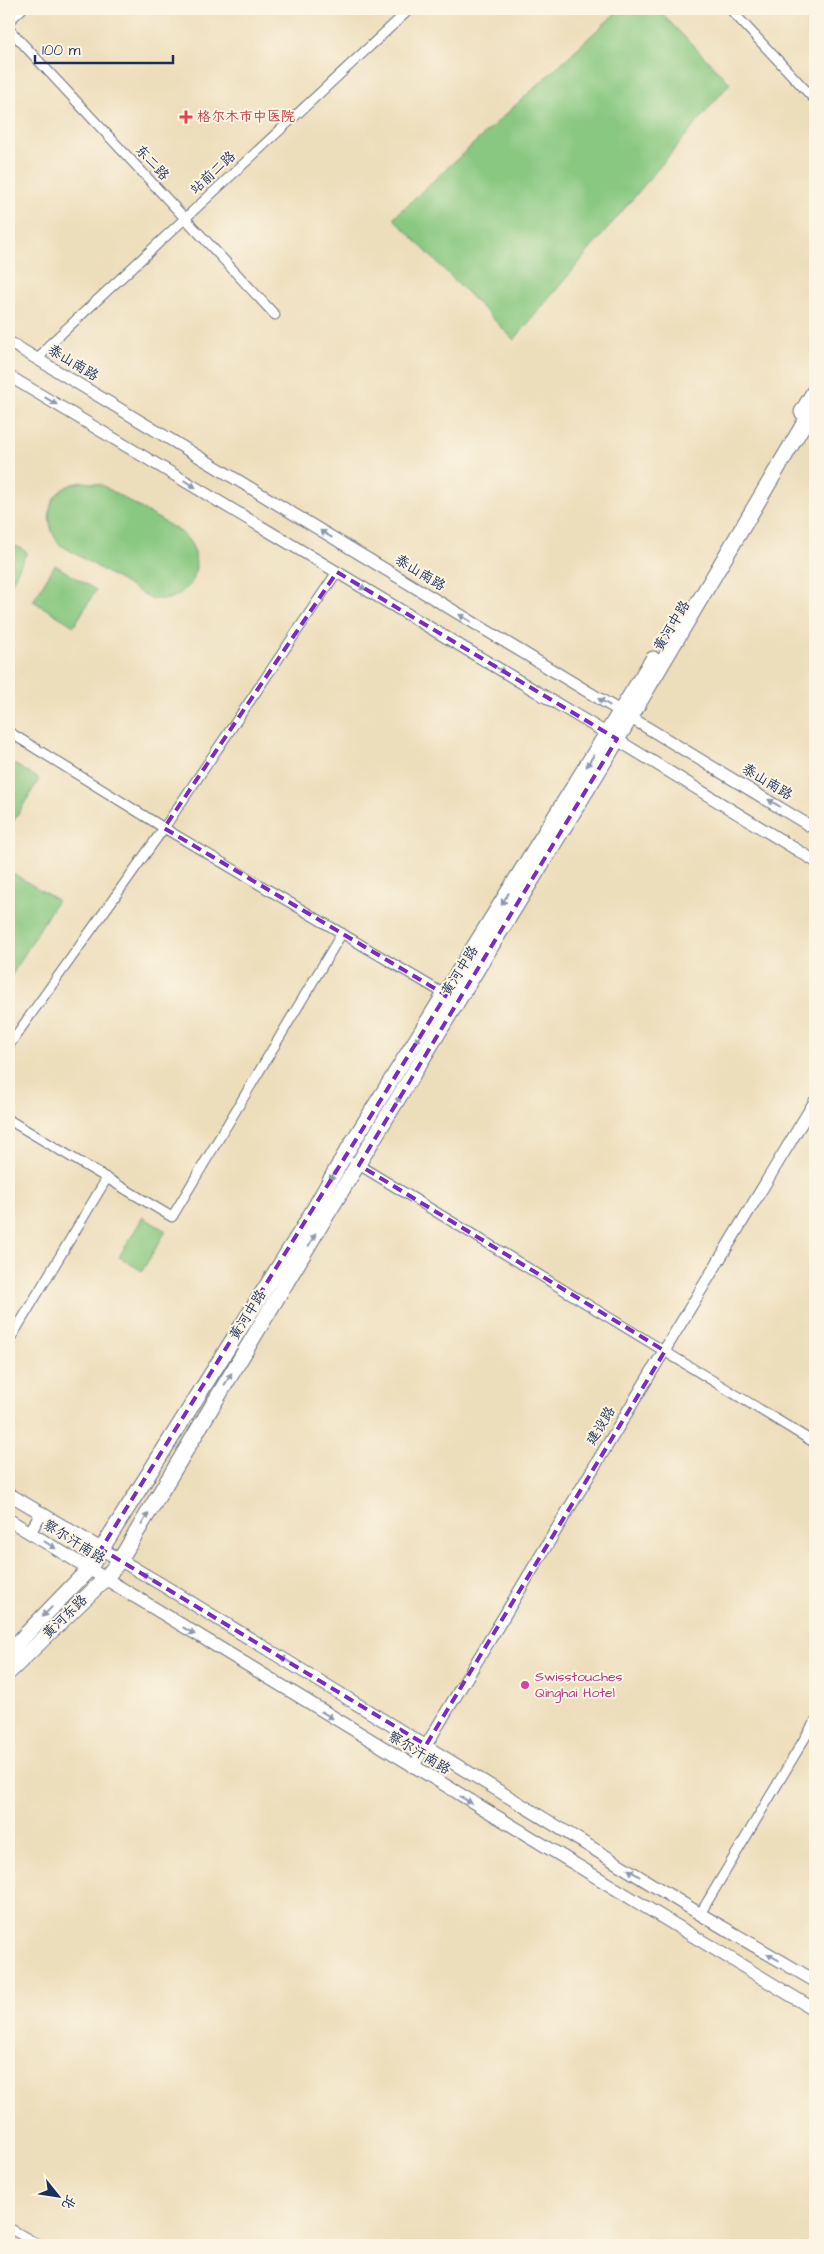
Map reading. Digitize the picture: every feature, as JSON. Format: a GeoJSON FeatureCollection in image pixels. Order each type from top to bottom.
{"type":"FeatureCollection","features":[{"type":"Feature","properties":{"kind":"highway","name":"黄河中路"},"geometry":{"type":"LineString","coordinates":[[120,1560],[359,1165],[815,390]]}},
{"type":"Feature","properties":{"kind":"highway","name":"黄河中路"},"geometry":{"type":"LineString","coordinates":[[625,714],[815,405]]}},
{"type":"Feature","properties":{"kind":"highway","name":"黄河中路"},"geometry":{"type":"LineString","coordinates":[[100,1549],[305,1225],[344,1156],[612,736]]}},
{"type":"Feature","properties":{"kind":"highway","name":"黄河东路"},"geometry":{"type":"LineString","coordinates":[[9,1652],[89,1569],[100,1549]]}},
{"type":"Feature","properties":{"kind":"highway","name":"黄河东路"},"geometry":{"type":"LineString","coordinates":[[9,1672],[105,1579],[120,1560]]}},
{"type":"Feature","properties":{"kind":"main road","name":"察尔汗南路"},"geometry":{"type":"LineString","coordinates":[[9,1494],[426,1745],[700,1914],[815,1981]]}},
{"type":"Feature","properties":{"kind":"main road","name":"察尔汗南路"},"geometry":{"type":"LineString","coordinates":[[9,1520],[815,2010]]}},
{"type":"Feature","properties":{"kind":"street"},"geometry":{"type":"LineString","coordinates":[[9,21],[22,9]]}},
{"type":"Feature","properties":{"kind":"street","name":"站前二路"},"geometry":{"type":"LineString","coordinates":[[38,360],[49,345],[410,9]]}},
{"type":"Feature","properties":{"kind":"street"},"geometry":{"type":"LineString","coordinates":[[730,9],[815,100]]}},
{"type":"Feature","properties":{"kind":"street","name":"东二路"},"geometry":{"type":"LineString","coordinates":[[9,29],[275,315]]}},
{"type":"Feature","properties":{"kind":"street","name":"泰山南路"},"geometry":{"type":"LineString","coordinates":[[9,342],[815,829]]}},
{"type":"Feature","properties":{"kind":"street"},"geometry":{"type":"LineString","coordinates":[[9,376],[612,736],[815,862]]}},
{"type":"Feature","properties":{"kind":"street"},"geometry":{"type":"LineString","coordinates":[[9,1045],[164,828],[337,572]]}},
{"type":"Feature","properties":{"kind":"street"},"geometry":{"type":"LineString","coordinates":[[9,732],[164,828],[446,995]]}},
{"type":"Feature","properties":{"kind":"street"},"geometry":{"type":"LineString","coordinates":[[9,1120],[172,1217],[342,933]]}},
{"type":"Feature","properties":{"kind":"street","name":"建设路"},"geometry":{"type":"LineString","coordinates":[[413,1767],[815,1101]]}},
{"type":"Feature","properties":{"kind":"street"},"geometry":{"type":"LineString","coordinates":[[344,1156],[815,1443]]}},
{"type":"Feature","properties":{"kind":"street"},"geometry":{"type":"LineString","coordinates":[[9,1342],[107,1178]]}},
{"type":"Feature","properties":{"kind":"street"},"geometry":{"type":"LineString","coordinates":[[30,1532],[42,1514]]}},
{"type":"Feature","properties":{"kind":"street"},"geometry":{"type":"LineString","coordinates":[[700,1914],[815,1721]]}},
{"type":"Feature","properties":{"kind":"street"},"geometry":{"type":"LineString","coordinates":[[9,2228],[39,2245]]}},
{"type":"Feature","properties":{"kind":"highlighted area"},"geometry":{"type":"Polygon","coordinates":[[[337,572],[617,739],[359,1165],[665,1351],[426,1745],[101,1549],[446,995],[164,828],[337,572]]]}},
{"type":"Feature","properties":{"kind":"green space"},"geometry":{"type":"Polygon","coordinates":[[[620,9],[657,9],[730,83],[514,340],[393,218],[620,9]]]}},
{"type":"Feature","properties":{"kind":"green space"},"geometry":{"type":"Polygon","coordinates":[[[85,482],[102,485],[181,532],[190,542],[195,552],[196,567],[194,578],[190,585],[178,595],[169,599],[151,599],[59,544],[50,524],[49,513],[51,504],[63,489],[73,484],[85,482]]]}},
{"type":"Feature","properties":{"kind":"green space"},"geometry":{"type":"Polygon","coordinates":[[[12,544],[27,552],[11,584],[9,583],[9,549],[12,544]]]}},
{"type":"Feature","properties":{"kind":"green space"},"geometry":{"type":"Polygon","coordinates":[[[55,565],[96,590],[74,626],[33,601],[55,565]]]}},
{"type":"Feature","properties":{"kind":"green space"},"geometry":{"type":"Polygon","coordinates":[[[9,761],[39,779],[9,829],[9,761]]]}},
{"type":"Feature","properties":{"kind":"green space"},"geometry":{"type":"Polygon","coordinates":[[[9,871],[57,900],[9,980],[9,871]]]}},
{"type":"Feature","properties":{"kind":"green space"},"geometry":{"type":"Polygon","coordinates":[[[143,1217],[166,1231],[142,1271],[119,1257],[143,1217]]]}},
{"type":"Feature","properties":{"kind":"place","name":"格尔木市中医院"},"geometry":{"type":"Point","coordinates":[186,117]}},
{"type":"Feature","properties":{"kind":"place","name":"Swisstouches Qinghai Hotel"},"geometry":{"type":"Point","coordinates":[525,1685]}}]}
